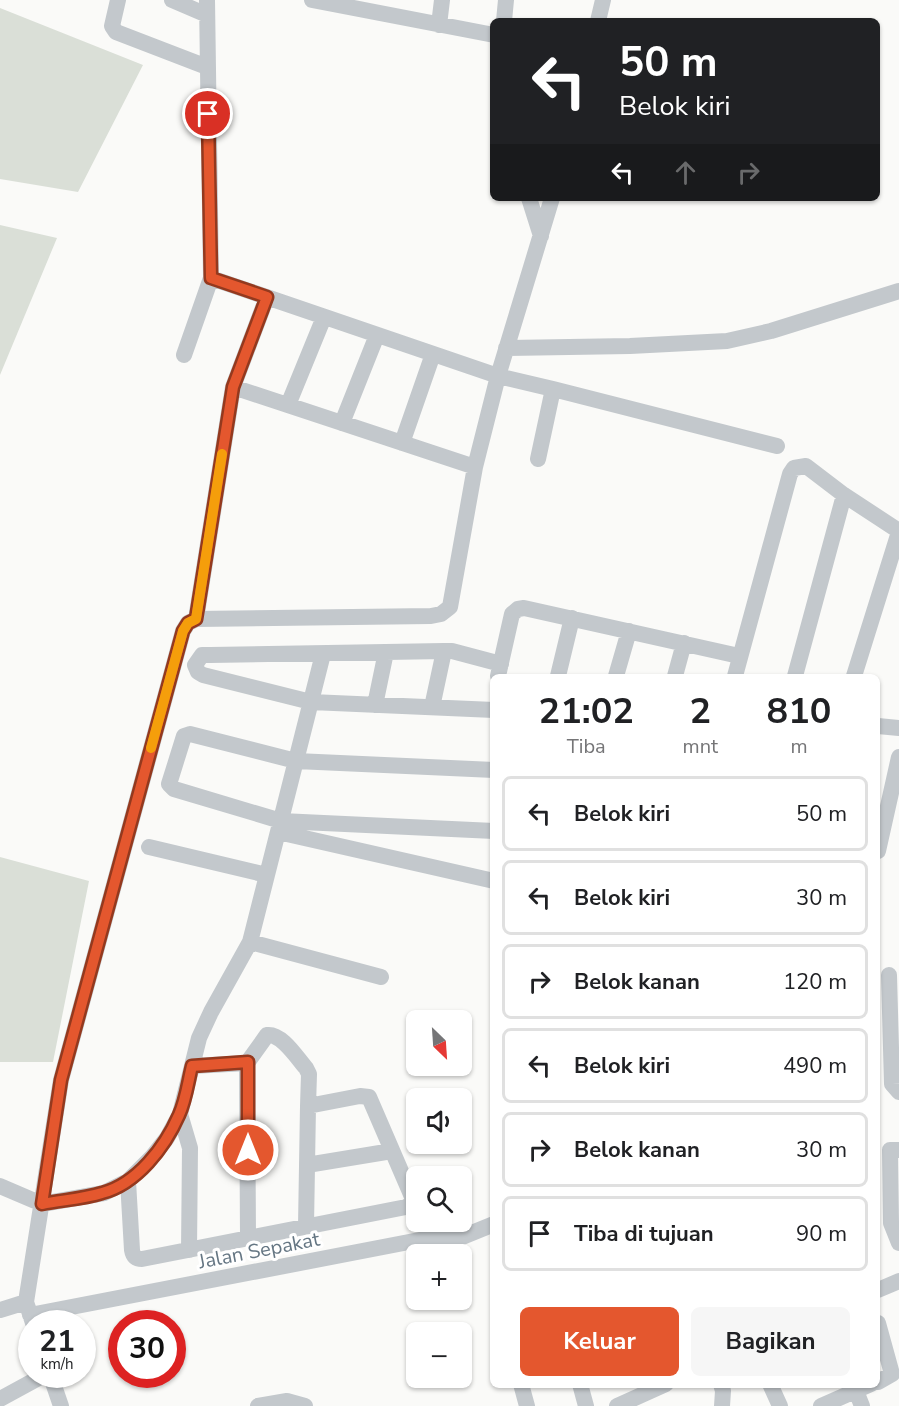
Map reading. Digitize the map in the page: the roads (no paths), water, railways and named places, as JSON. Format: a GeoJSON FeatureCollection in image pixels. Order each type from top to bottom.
{"type":"FeatureCollection","features":[{"type":"Feature","properties":{"kind":"street"},"geometry":{"type":"LineString","coordinates":[[118,0],[112,26],[116,32],[207,67]]}},
{"type":"Feature","properties":{"kind":"street"},"geometry":{"type":"LineString","coordinates":[[172,0],[207,7],[211,278],[184,355]]}},
{"type":"Feature","properties":{"kind":"street"},"geometry":{"type":"LineString","coordinates":[[312,0],[383,7],[439,25],[490,35]]}},
{"type":"Feature","properties":{"kind":"street"},"geometry":{"type":"LineString","coordinates":[[439,25],[442,0]]}},
{"type":"Feature","properties":{"kind":"street"},"geometry":{"type":"LineString","coordinates":[[504,18],[506,0]]}},
{"type":"Feature","properties":{"kind":"street"},"geometry":{"type":"LineString","coordinates":[[599,18],[603,0]]}},
{"type":"Feature","properties":{"kind":"street"},"geometry":{"type":"LineString","coordinates":[[530,201],[541,236]]}},
{"type":"Feature","properties":{"kind":"street"},"geometry":{"type":"LineString","coordinates":[[29,1310],[32,1255],[61,1080],[183,631],[188,623],[196,619],[431,616],[441,614],[450,607],[475,467],[506,348],[551,201]]}},
{"type":"Feature","properties":{"kind":"street"},"geometry":{"type":"LineString","coordinates":[[211,278],[498,376],[777,446]]}},
{"type":"Feature","properties":{"kind":"street"},"geometry":{"type":"LineString","coordinates":[[506,348],[727,341],[771,331],[899,291]]}},
{"type":"Feature","properties":{"kind":"street"},"geometry":{"type":"LineString","coordinates":[[196,619],[233,387],[267,297]]}},
{"type":"Feature","properties":{"kind":"street"},"geometry":{"type":"LineString","coordinates":[[288,405],[324,317]]}},
{"type":"Feature","properties":{"kind":"street"},"geometry":{"type":"LineString","coordinates":[[342,423],[376,335]]}},
{"type":"Feature","properties":{"kind":"street"},"geometry":{"type":"LineString","coordinates":[[402,443],[433,354]]}},
{"type":"Feature","properties":{"kind":"street"},"geometry":{"type":"LineString","coordinates":[[233,387],[475,467]]}},
{"type":"Feature","properties":{"kind":"street"},"geometry":{"type":"LineString","coordinates":[[538,459],[553,389]]}},
{"type":"Feature","properties":{"kind":"street"},"geometry":{"type":"LineString","coordinates":[[736,674],[790,474],[794,468],[806,466],[899,532],[855,674]]}},
{"type":"Feature","properties":{"kind":"street"},"geometry":{"type":"LineString","coordinates":[[796,674],[844,495]]}},
{"type":"Feature","properties":{"kind":"street"},"geometry":{"type":"LineString","coordinates":[[490,705],[432,708],[311,702],[203,675],[198,672],[195,665],[202,655],[452,651],[499,670],[512,614],[518,609],[531,608],[740,656]]}},
{"type":"Feature","properties":{"kind":"street"},"geometry":{"type":"LineString","coordinates":[[558,674],[572,618]]}},
{"type":"Feature","properties":{"kind":"street"},"geometry":{"type":"LineString","coordinates":[[617,674],[630,631]]}},
{"type":"Feature","properties":{"kind":"street"},"geometry":{"type":"LineString","coordinates":[[676,674],[684,643]]}},
{"type":"Feature","properties":{"kind":"street"},"geometry":{"type":"LineString","coordinates":[[432,708],[444,651]]}},
{"type":"Feature","properties":{"kind":"street"},"geometry":{"type":"LineString","coordinates":[[375,705],[386,652]]}},
{"type":"Feature","properties":{"kind":"street"},"geometry":{"type":"LineString","coordinates":[[0,1186],[42,1204],[104,1193],[128,1181],[167,1138],[180,1113],[200,1038],[211,1012],[250,942],[322,654]]}},
{"type":"Feature","properties":{"kind":"street"},"geometry":{"type":"LineString","coordinates":[[880,726],[899,728]]}},
{"type":"Feature","properties":{"kind":"street"},"geometry":{"type":"LineString","coordinates":[[490,770],[296,761],[190,734],[184,736],[170,780],[174,789],[279,826],[490,880]]}},
{"type":"Feature","properties":{"kind":"street"},"geometry":{"type":"LineString","coordinates":[[880,847],[891,831],[885,789],[898,765]]}},
{"type":"Feature","properties":{"kind":"street"},"geometry":{"type":"LineString","coordinates":[[279,826],[490,831]]}},
{"type":"Feature","properties":{"kind":"street"},"geometry":{"type":"LineString","coordinates":[[149,847],[267,875]]}},
{"type":"Feature","properties":{"kind":"street"},"geometry":{"type":"LineString","coordinates":[[250,942],[381,977]]}},
{"type":"Feature","properties":{"kind":"street"},"geometry":{"type":"LineString","coordinates":[[888,975],[895,1032],[892,1084],[899,1092]]}},
{"type":"Feature","properties":{"kind":"street"},"geometry":{"type":"LineString","coordinates":[[248,1238],[248,1062],[267,1035],[273,1034],[279,1038],[309,1074],[306,1226]]}},
{"type":"Feature","properties":{"kind":"street"},"geometry":{"type":"LineString","coordinates":[[192,1066],[248,1062]]}},
{"type":"Feature","properties":{"kind":"street"},"geometry":{"type":"LineString","coordinates":[[128,1181],[133,1256],[142,1259],[411,1204],[413,1199],[369,1097],[360,1096],[308,1106]]}},
{"type":"Feature","properties":{"kind":"street"},"geometry":{"type":"LineString","coordinates":[[180,1113],[190,1148],[189,1250]]}},
{"type":"Feature","properties":{"kind":"street"},"geometry":{"type":"LineString","coordinates":[[889,1149],[891,1223],[899,1243]]}},
{"type":"Feature","properties":{"kind":"street"},"geometry":{"type":"LineString","coordinates":[[307,1165],[392,1150]]}},
{"type":"Feature","properties":{"kind":"street","name":"Jalan Sepakat"},"geometry":{"type":"LineString","coordinates":[[50,1310],[440,1236],[462,1237],[490,1226]]}},
{"type":"Feature","properties":{"kind":"street"},"geometry":{"type":"LineString","coordinates":[[880,1289],[899,1281]]}},
{"type":"Feature","properties":{"kind":"street","name":"Jalan Sepakat"},"geometry":{"type":"LineString","coordinates":[[0,1310],[18,1312]]}},
{"type":"Feature","properties":{"kind":"street"},"geometry":{"type":"LineString","coordinates":[[880,1330],[892,1374],[880,1381]]}},
{"type":"Feature","properties":{"kind":"street"},"geometry":{"type":"LineString","coordinates":[[0,1400],[22,1388]]}},
{"type":"Feature","properties":{"kind":"street"},"geometry":{"type":"LineString","coordinates":[[54,1388],[61,1406]]}},
{"type":"Feature","properties":{"kind":"street"},"geometry":{"type":"LineString","coordinates":[[522,1388],[527,1406]]}},
{"type":"Feature","properties":{"kind":"street"},"geometry":{"type":"LineString","coordinates":[[580,1388],[586,1406]]}},
{"type":"Feature","properties":{"kind":"street"},"geometry":{"type":"LineString","coordinates":[[722,1388],[722,1406]]}},
{"type":"Feature","properties":{"kind":"street"},"geometry":{"type":"LineString","coordinates":[[772,1388],[780,1406]]}},
{"type":"Feature","properties":{"kind":"street"},"geometry":{"type":"LineString","coordinates":[[821,1406],[837,1391],[863,1394]]}},
{"type":"Feature","properties":{"kind":"street"},"geometry":{"type":"LineString","coordinates":[[616,1406],[652,1392]]}},
{"type":"Feature","properties":{"kind":"street"},"geometry":{"type":"LineString","coordinates":[[258,1406],[287,1401],[305,1406]]}}]}
